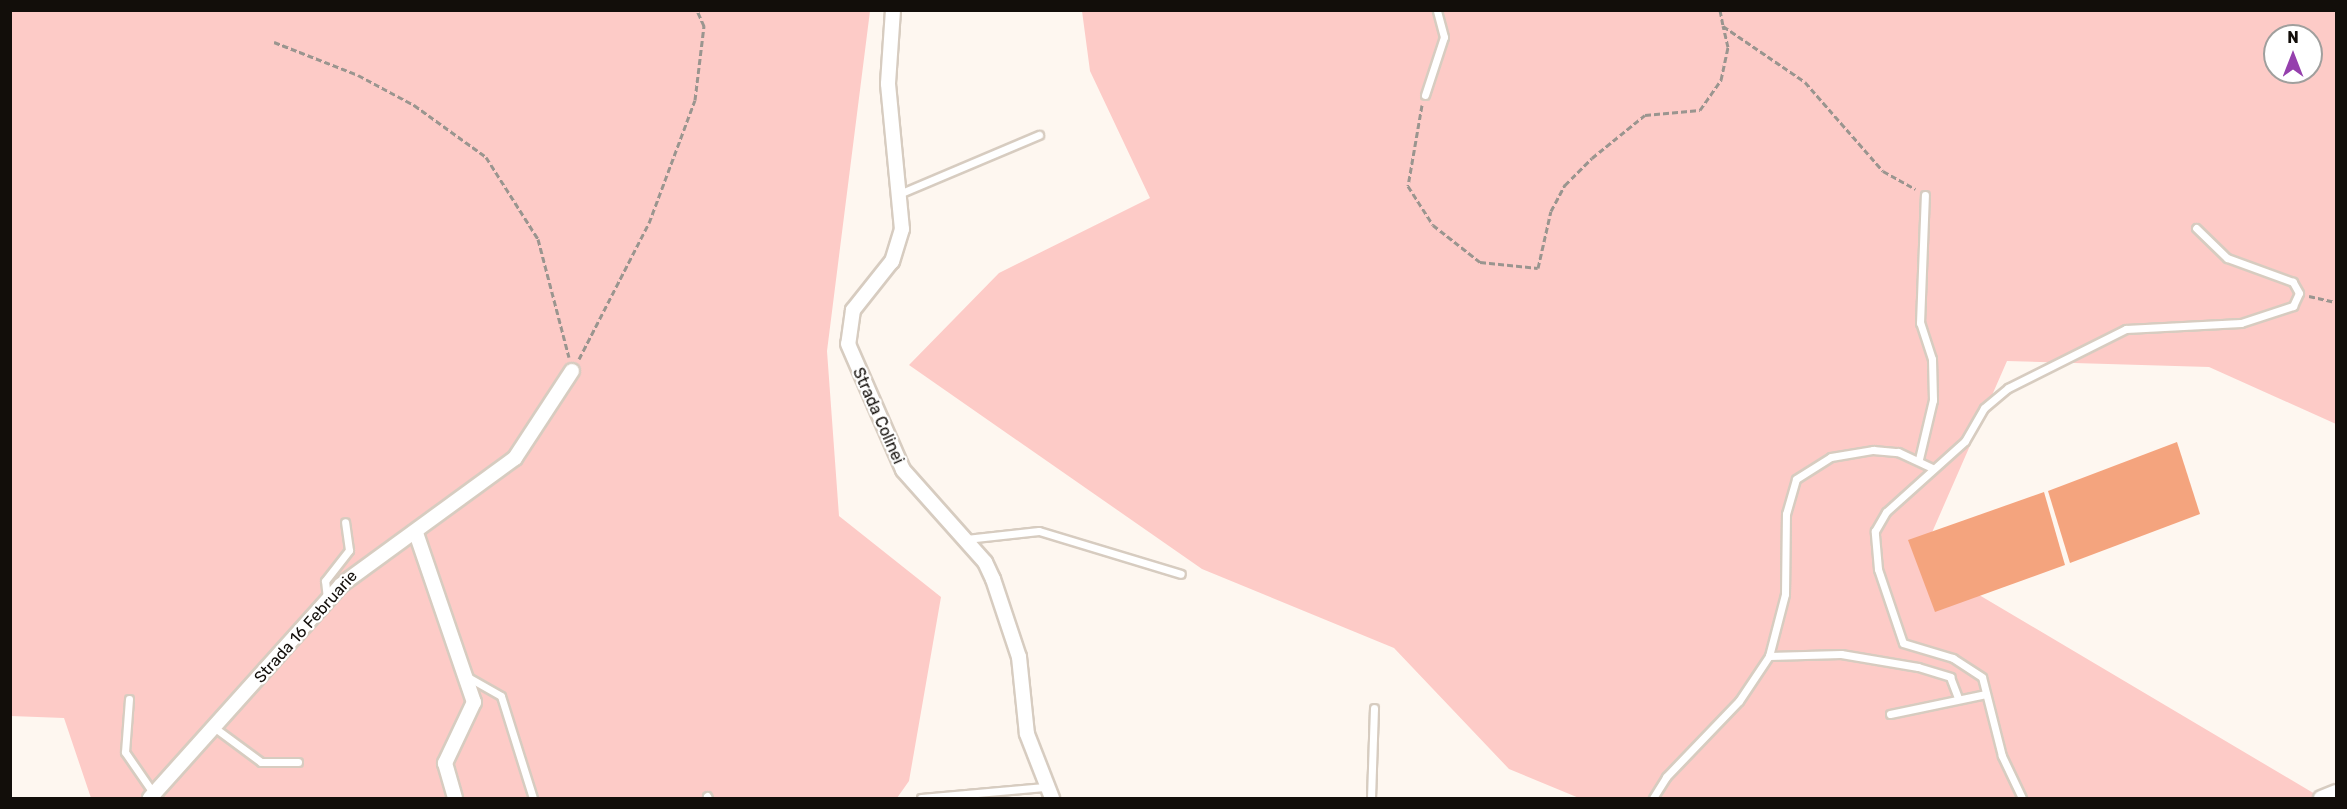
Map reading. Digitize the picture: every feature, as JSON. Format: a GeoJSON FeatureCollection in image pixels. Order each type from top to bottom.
{"type":"FeatureCollection","features":[{"type":"Feature","properties":{"kind":"street","name":"Strada Colinei"},"geometry":{"type":"LineString","coordinates":[[893,10],[888,84],[899,247],[853,310],[848,344],[903,470],[985,561],[1019,657],[1027,734],[1048,793]]}},
{"type":"Feature","properties":{"kind":"street","name":"Strada 16 Februarie"},"geometry":{"type":"LineString","coordinates":[[152,796],[362,566],[416,533],[515,458],[572,370]]}},
{"type":"Feature","properties":{"kind":"street"},"geometry":{"type":"LineString","coordinates":[[416,533],[474,702],[445,763],[455,798]]}},
{"type":"Feature","properties":{"kind":"street"},"geometry":{"type":"LineString","coordinates":[[2321,798],[2337,792]]}},
{"type":"Feature","properties":{"kind":"lane"},"geometry":{"type":"LineString","coordinates":[[1425,95],[1444,37],[1437,10]]}},
{"type":"Feature","properties":{"kind":"lane"},"geometry":{"type":"LineString","coordinates":[[896,195],[1039,135]]}},
{"type":"Feature","properties":{"kind":"lane"},"geometry":{"type":"LineString","coordinates":[[1919,459],[1933,400],[1932,359],[1920,323],[1924,195]]}},
{"type":"Feature","properties":{"kind":"lane"},"geometry":{"type":"LineString","coordinates":[[2022,798],[2002,756],[1986,694],[1975,668],[1903,644],[1878,568],[1879,520],[1932,468],[1965,441],[1995,397],[2126,329],[2262,319],[2293,306],[2299,293],[2293,282],[2227,258],[2196,228]]}},
{"type":"Feature","properties":{"kind":"lane"},"geometry":{"type":"LineString","coordinates":[[1653,798],[1666,777],[1739,701],[1769,656],[1785,594],[1786,514],[1797,479],[1831,457],[1862,451],[1898,452],[1919,459],[1932,468]]}},
{"type":"Feature","properties":{"kind":"lane"},"geometry":{"type":"LineString","coordinates":[[327,602],[325,581],[349,550],[345,522]]}},
{"type":"Feature","properties":{"kind":"lane"},"geometry":{"type":"LineString","coordinates":[[963,539],[1039,531],[1181,574]]}},
{"type":"Feature","properties":{"kind":"lane"},"geometry":{"type":"LineString","coordinates":[[1769,656],[1841,654],[1918,667],[1950,677],[1958,698]]}},
{"type":"Feature","properties":{"kind":"lane"},"geometry":{"type":"LineString","coordinates":[[464,674],[501,696],[532,798]]}},
{"type":"Feature","properties":{"kind":"lane"},"geometry":{"type":"LineString","coordinates":[[1890,714],[1986,694]]}},
{"type":"Feature","properties":{"kind":"lane"},"geometry":{"type":"LineString","coordinates":[[129,699],[125,752],[152,796]]}},
{"type":"Feature","properties":{"kind":"lane"},"geometry":{"type":"LineString","coordinates":[[1371,798],[1374,708]]}},
{"type":"Feature","properties":{"kind":"lane"},"geometry":{"type":"LineString","coordinates":[[215,728],[261,762],[298,762]]}},
{"type":"Feature","properties":{"kind":"lane"},"geometry":{"type":"LineString","coordinates":[[921,798],[1048,793]]}},
{"type":"Feature","properties":{"kind":"path"},"geometry":{"type":"LineString","coordinates":[[572,370],[649,223],[695,100],[704,26],[697,10]]}},
{"type":"Feature","properties":{"kind":"path"},"geometry":{"type":"LineString","coordinates":[[1425,95],[1408,186],[1433,225],[1480,262],[1538,268],[1551,211],[1565,185],[1599,152],[1645,115],[1700,110],[1721,80],[1728,47],[1720,10]]}},
{"type":"Feature","properties":{"kind":"path"},"geometry":{"type":"LineString","coordinates":[[1723,26],[1805,82],[1883,171],[1924,195]]}},
{"type":"Feature","properties":{"kind":"path"},"geometry":{"type":"LineString","coordinates":[[274,42],[405,100],[453,129],[486,157],[538,239],[572,370]]}},
{"type":"Feature","properties":{"kind":"path"},"geometry":{"type":"LineString","coordinates":[[2299,293],[2337,302]]}},
{"type":"Feature","properties":{"kind":"shaded area"},"geometry":{"type":"Polygon","coordinates":[[[11,11],[870,11],[827,351],[839,516],[941,597],[909,781],[897,798],[91,798],[64,718],[11,716],[11,11]]]}},
{"type":"Feature","properties":{"kind":"shaded area"},"geometry":{"type":"Polygon","coordinates":[[[1082,11],[2336,11],[2336,424],[2209,367],[2007,361],[1920,560],[2315,794],[2315,798],[1579,798],[1509,769],[1394,648],[1202,569],[909,365],[999,273],[1150,198],[1090,71],[1082,11]]]}},
{"type":"Feature","properties":{"kind":"building"},"geometry":{"type":"Polygon","coordinates":[[[2177,442],[2200,514],[2070,563],[2048,491],[2177,442]]]}},
{"type":"Feature","properties":{"kind":"building"},"geometry":{"type":"Polygon","coordinates":[[[2044,492],[2065,565],[1935,612],[1908,540],[2044,492]]]}}]}
